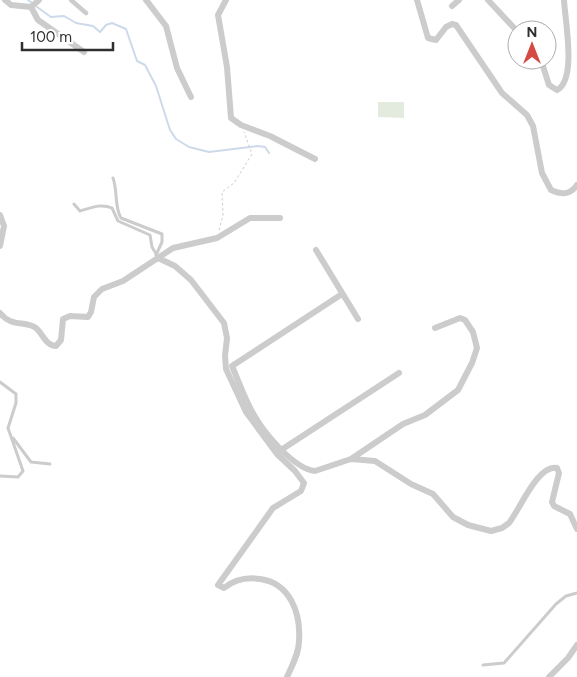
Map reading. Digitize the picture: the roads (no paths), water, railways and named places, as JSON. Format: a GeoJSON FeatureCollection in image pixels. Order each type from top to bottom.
{"type":"FeatureCollection","features":[{"type":"Feature","properties":{"kind":"street"},"geometry":{"type":"LineString","coordinates":[[4,0],[11,5],[31,8]]}},
{"type":"Feature","properties":{"kind":"street"},"geometry":{"type":"LineString","coordinates":[[31,8],[38,0]]}},
{"type":"Feature","properties":{"kind":"street"},"geometry":{"type":"LineString","coordinates":[[71,0],[86,13]]}},
{"type":"Feature","properties":{"kind":"street"},"geometry":{"type":"LineString","coordinates":[[146,0],[166,26],[177,68],[191,97]]}},
{"type":"Feature","properties":{"kind":"street"},"geometry":{"type":"LineString","coordinates":[[226,0],[218,15],[227,67],[231,118],[241,126],[270,136],[315,159]]}},
{"type":"Feature","properties":{"kind":"street"},"geometry":{"type":"LineString","coordinates":[[418,0],[428,38],[436,40],[449,25],[456,25],[502,93],[527,115],[533,126],[542,173],[551,190],[563,194],[569,193],[577,185]]}},
{"type":"Feature","properties":{"kind":"street"},"geometry":{"type":"LineString","coordinates":[[452,6],[459,0]]}},
{"type":"Feature","properties":{"kind":"street"},"geometry":{"type":"LineString","coordinates":[[488,0],[507,20]]}},
{"type":"Feature","properties":{"kind":"street"},"geometry":{"type":"LineString","coordinates":[[544,70],[549,85],[557,90],[562,88],[567,82],[570,50],[564,0]]}},
{"type":"Feature","properties":{"kind":"street"},"geometry":{"type":"LineString","coordinates":[[31,8],[38,20],[84,52]]}},
{"type":"Feature","properties":{"kind":"street"},"geometry":{"type":"LineString","coordinates":[[0,215],[4,226],[0,246]]}},
{"type":"Feature","properties":{"kind":"street"},"geometry":{"type":"LineString","coordinates":[[0,313],[12,323],[35,328],[48,343],[56,346],[62,340],[63,319],[70,316],[88,317],[92,312],[94,297],[102,289],[123,281],[157,256],[188,243],[217,238],[250,218],[280,218]]}},
{"type":"Feature","properties":{"kind":"street"},"geometry":{"type":"LineString","coordinates":[[316,250],[358,319]]}},
{"type":"Feature","properties":{"kind":"street"},"geometry":{"type":"LineString","coordinates":[[157,256],[175,266],[191,280],[224,323],[227,338],[225,356],[253,424],[304,483],[301,491],[281,502],[267,516],[218,585],[224,588],[240,580],[260,579],[280,587],[291,598],[298,624],[300,642],[288,677]]}},
{"type":"Feature","properties":{"kind":"street"},"geometry":{"type":"LineString","coordinates":[[229,368],[342,294]]}},
{"type":"Feature","properties":{"kind":"street"},"geometry":{"type":"LineString","coordinates":[[229,368],[254,415],[281,450],[309,470],[315,471],[351,459],[403,424],[425,415],[458,390],[472,363],[477,343],[469,326],[460,318],[434,328]]}},
{"type":"Feature","properties":{"kind":"street"},"geometry":{"type":"LineString","coordinates":[[281,450],[399,373]]}},
{"type":"Feature","properties":{"kind":"street"},"geometry":{"type":"LineString","coordinates":[[351,459],[375,461],[386,466],[411,484],[433,494],[453,517],[475,529],[491,531],[502,528],[509,522],[541,472],[551,467],[557,468],[559,473],[552,502],[554,506],[570,514],[577,529]]}},
{"type":"Feature","properties":{"kind":"street"},"geometry":{"type":"LineString","coordinates":[[549,677],[568,658],[577,645]]}},
{"type":"Feature","properties":{"kind":"lane"},"geometry":{"type":"LineString","coordinates":[[114,178],[118,192],[117,207],[122,218],[162,234],[162,242],[157,256]]}},
{"type":"Feature","properties":{"kind":"lane"},"geometry":{"type":"LineString","coordinates":[[74,204],[80,212],[93,207],[108,206],[118,221],[150,235],[157,256]]}},
{"type":"Feature","properties":{"kind":"lane"},"geometry":{"type":"LineString","coordinates":[[0,382],[16,394],[16,403],[8,424],[22,474],[18,477],[0,476]]}},
{"type":"Feature","properties":{"kind":"lane"},"geometry":{"type":"LineString","coordinates":[[10,433],[31,462],[50,464]]}},
{"type":"Feature","properties":{"kind":"lane"},"geometry":{"type":"LineString","coordinates":[[483,665],[504,663],[556,604],[566,596],[577,593]]}},
{"type":"Feature","properties":{"kind":"waterway"},"geometry":{"type":"LineString","coordinates":[[28,0],[32,3]]}},
{"type":"Feature","properties":{"kind":"waterway"},"geometry":{"type":"LineString","coordinates":[[37,7],[51,17],[64,16],[76,23],[93,26],[100,32],[106,25],[112,23],[126,29],[137,61],[145,65],[156,86],[170,130],[176,139],[189,147],[209,152],[258,146],[265,147],[269,153]]}}]}
